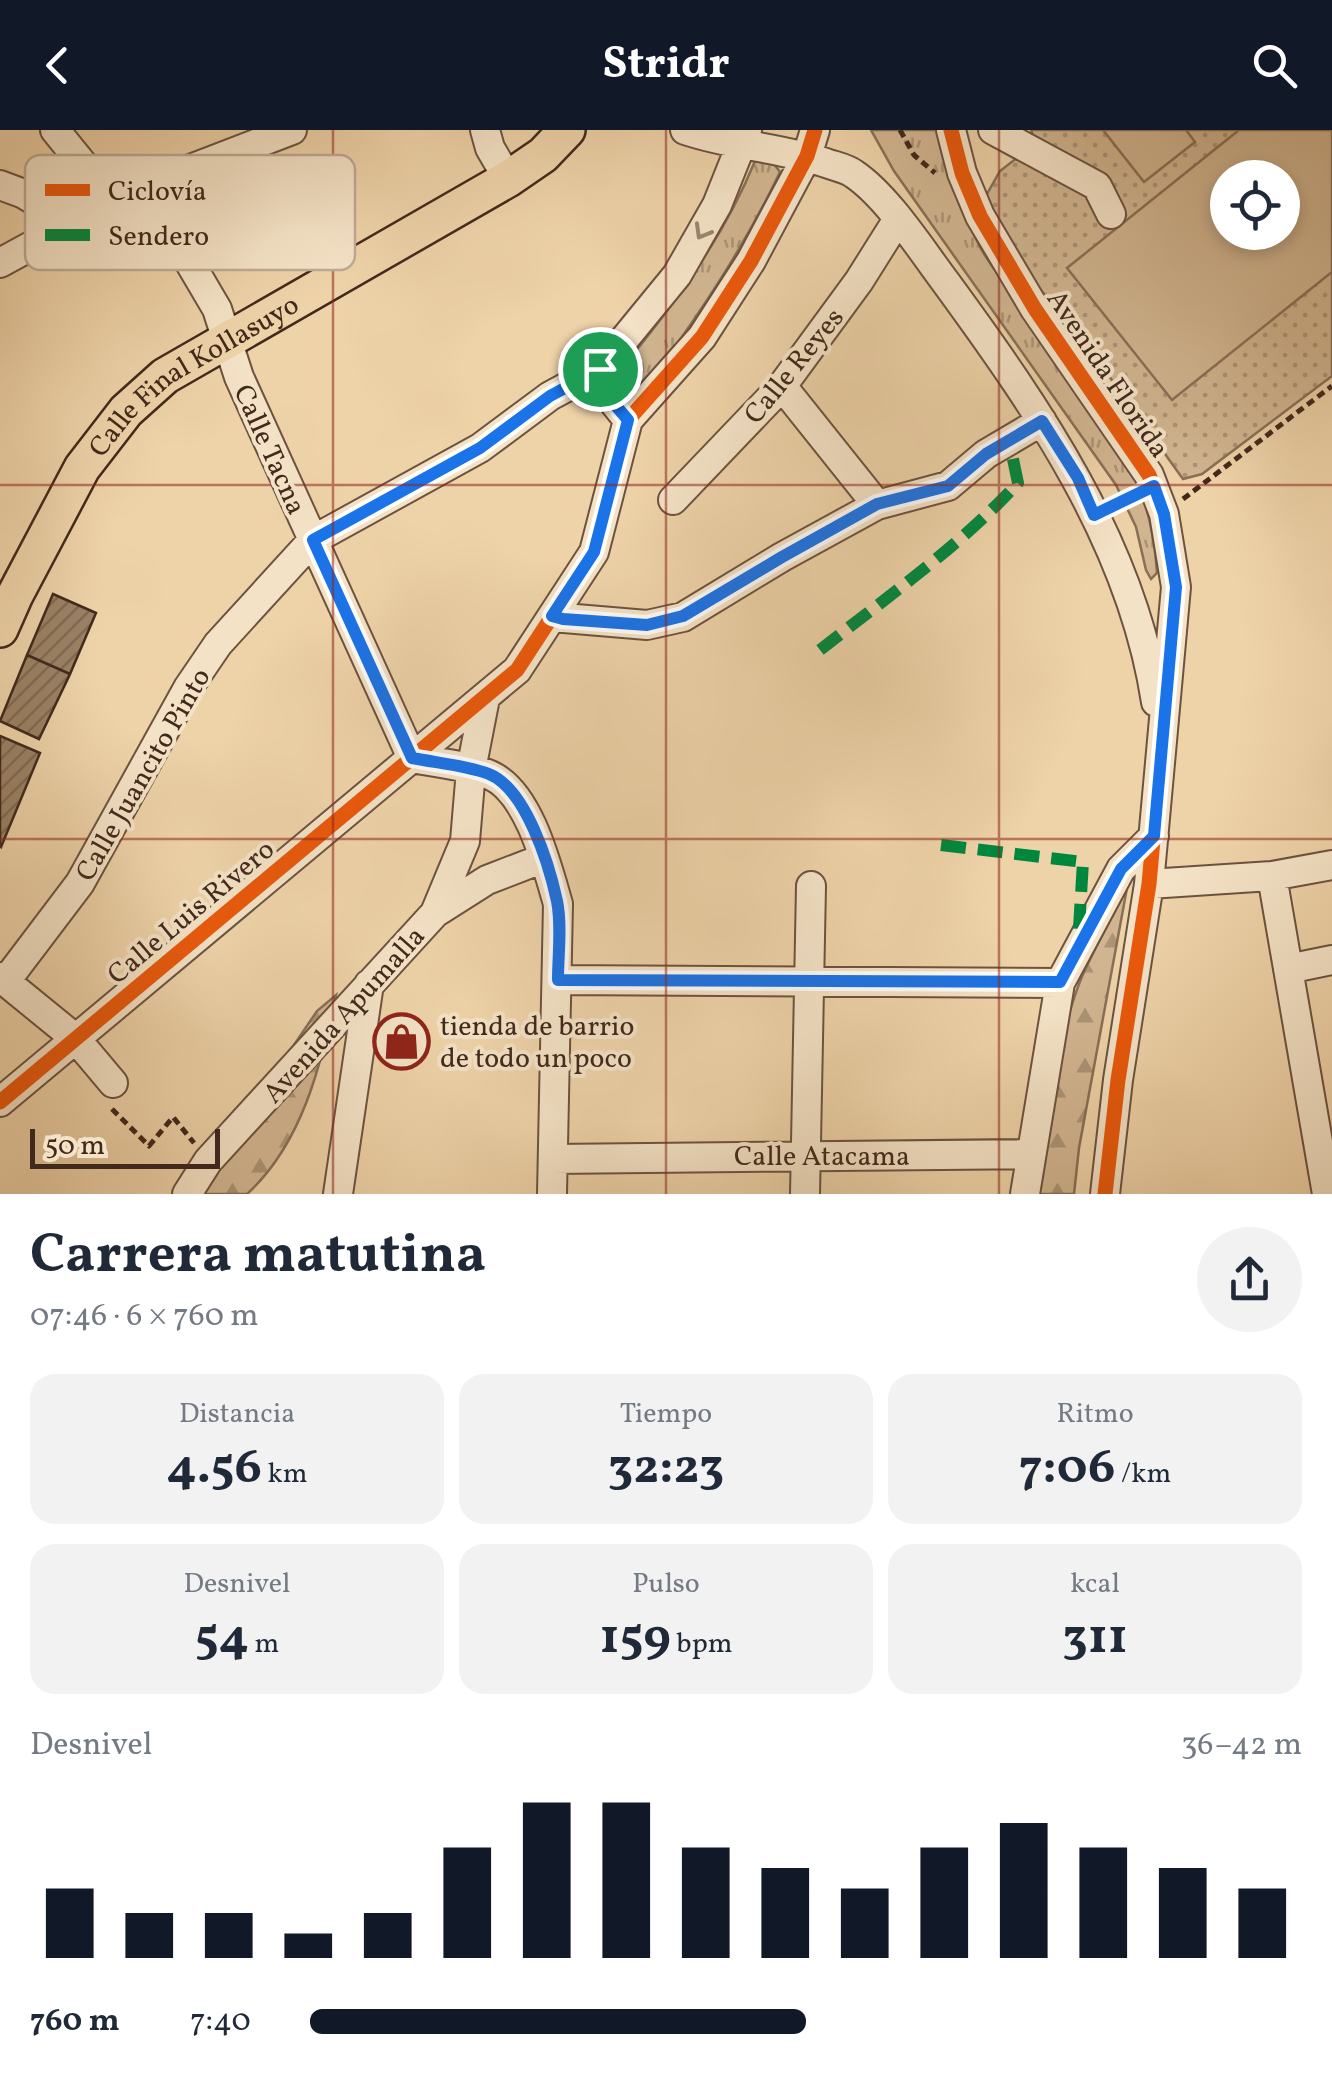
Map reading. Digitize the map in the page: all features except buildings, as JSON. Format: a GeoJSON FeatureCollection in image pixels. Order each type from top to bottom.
{"type":"FeatureCollection","features":[{"type":"Feature","properties":{"kind":"main road","name":"Calle Final Kollasuyo"},"geometry":{"type":"LineString","coordinates":[[355,265],[508,178],[544,155],[567,130]]}},
{"type":"Feature","properties":{"kind":"main road","name":"Calle Final Kollasuyo"},"geometry":{"type":"LineString","coordinates":[[0,630],[14,595],[82,468],[126,410],[165,376],[346,270]]}},
{"type":"Feature","properties":{"kind":"street","name":"Calle Tacna"},"geometry":{"type":"LineString","coordinates":[[55,130],[75,155]]}},
{"type":"Feature","properties":{"kind":"street"},"geometry":{"type":"LineString","coordinates":[[227,155],[292,130]]}},
{"type":"Feature","properties":{"kind":"street"},"geometry":{"type":"LineString","coordinates":[[485,130],[490,148],[508,178]]}},
{"type":"Feature","properties":{"kind":"street"},"geometry":{"type":"LineString","coordinates":[[685,130],[718,141],[744,136],[811,143],[853,173],[898,218],[1020,385],[1078,478],[1118,568],[1150,666],[1161,733]]}},
{"type":"Feature","properties":{"kind":"street","name":"Avenida Florida"},"geometry":{"type":"LineString","coordinates":[[950,130],[980,216],[1034,309],[1150,474],[1164,514],[1176,587],[1149,884],[1104,1194]]}},
{"type":"Feature","properties":{"kind":"street"},"geometry":{"type":"LineString","coordinates":[[993,130],[1097,186],[1112,214]]}},
{"type":"Feature","properties":{"kind":"street","name":"Calle Juancito Pinto"},"geometry":{"type":"LineString","coordinates":[[2,979],[80,884],[188,688],[218,644],[313,540],[480,448],[550,396],[600,369],[678,276],[718,205],[744,136]]}},
{"type":"Feature","properties":{"kind":"street"},"geometry":{"type":"LineString","coordinates":[[600,369],[606,394],[628,420],[702,336],[751,262],[811,143]]}},
{"type":"Feature","properties":{"kind":"street"},"geometry":{"type":"LineString","coordinates":[[0,184],[25,195]]}},
{"type":"Feature","properties":{"kind":"street","name":"Calle Reyes"},"geometry":{"type":"LineString","coordinates":[[672,500],[782,386],[898,218]]}},
{"type":"Feature","properties":{"kind":"street"},"geometry":{"type":"LineString","coordinates":[[0,264],[25,249]]}},
{"type":"Feature","properties":{"kind":"street","name":"Calle Tacna"},"geometry":{"type":"LineString","coordinates":[[193,270],[216,309],[239,377],[412,758]]}},
{"type":"Feature","properties":{"kind":"street"},"geometry":{"type":"LineString","coordinates":[[782,386],[877,504]]}},
{"type":"Feature","properties":{"kind":"street","name":"Calle Luis Rivero"},"geometry":{"type":"LineString","coordinates":[[0,1102],[517,670],[594,552],[628,420]]}},
{"type":"Feature","properties":{"kind":"street"},"geometry":{"type":"LineString","coordinates":[[552,616],[647,625],[683,616],[877,504],[948,486],[986,454],[1042,421]]}},
{"type":"Feature","properties":{"kind":"street","name":"Avenida Apumalla"},"geometry":{"type":"LineString","coordinates":[[187,1194],[208,1161],[434,913],[465,841],[471,770],[485,698]]}},
{"type":"Feature","properties":{"kind":"street"},"geometry":{"type":"LineString","coordinates":[[412,758],[490,774],[510,788],[544,858],[558,904],[552,1194]]}},
{"type":"Feature","properties":{"kind":"street"},"geometry":{"type":"LineString","coordinates":[[1026,1194],[1060,982],[1121,869],[1154,836]]}},
{"type":"Feature","properties":{"kind":"street"},"geometry":{"type":"LineString","coordinates":[[434,913],[487,880],[544,858]]}},
{"type":"Feature","properties":{"kind":"street"},"geometry":{"type":"LineString","coordinates":[[1149,884],[1272,876],[1332,865]]}},
{"type":"Feature","properties":{"kind":"street"},"geometry":{"type":"LineString","coordinates":[[1272,876],[1288,968],[1323,1115],[1327,1194]]}},
{"type":"Feature","properties":{"kind":"street"},"geometry":{"type":"LineString","coordinates":[[805,1194],[812,886]]}},
{"type":"Feature","properties":{"kind":"street"},"geometry":{"type":"LineString","coordinates":[[1288,968],[1332,960]]}},
{"type":"Feature","properties":{"kind":"street"},"geometry":{"type":"LineString","coordinates":[[2,979],[76,1039],[114,1083]]}},
{"type":"Feature","properties":{"kind":"street"},"geometry":{"type":"LineString","coordinates":[[558,980],[1060,982]]}},
{"type":"Feature","properties":{"kind":"street"},"geometry":{"type":"LineString","coordinates":[[338,1194],[369,984]]}},
{"type":"Feature","properties":{"kind":"street","name":"Calle Atacama"},"geometry":{"type":"LineString","coordinates":[[553,1159],[1030,1154]]}},
{"type":"Feature","properties":{"kind":"path"},"geometry":{"type":"LineString","coordinates":[[900,130],[914,155],[935,173],[952,178],[962,173]]}},
{"type":"Feature","properties":{"kind":"path"},"geometry":{"type":"LineString","coordinates":[[1164,514],[1332,386]]}},
{"type":"Feature","properties":{"kind":"path"},"geometry":{"type":"LineString","coordinates":[[114,1083],[102,1099],[149,1146],[173,1116],[208,1161]]}},
{"type":"Feature","properties":{"kind":"green space"},"geometry":{"type":"Polygon","coordinates":[[[871,130],[940,130],[962,204],[980,247],[1097,404],[1131,464],[1152,533],[1157,573],[1151,579],[1136,527],[1116,485],[894,171],[871,130]]]}},
{"type":"Feature","properties":{"kind":"green space"},"geometry":{"type":"Polygon","coordinates":[[[1031,130],[1332,130],[1332,376],[1202,474],[1183,479],[1096,358],[1009,251],[983,201],[1000,171],[1036,143],[1031,130]]]}},
{"type":"Feature","properties":{"kind":"green space"},"geometry":{"type":"Polygon","coordinates":[[[1103,130],[1186,130],[1195,142],[1144,182],[1103,130]]]}},
{"type":"Feature","properties":{"kind":"green space"},"geometry":{"type":"Polygon","coordinates":[[[1239,130],[1332,130],[1332,272],[1172,400],[1067,268],[1239,130]]]}},
{"type":"Feature","properties":{"kind":"green space"},"geometry":{"type":"Polygon","coordinates":[[[771,160],[780,172],[702,307],[649,383],[629,378],[622,368],[696,269],[728,217],[755,161],[771,160]]]}},
{"type":"Feature","properties":{"kind":"green space"},"geometry":{"type":"Polygon","coordinates":[[[1127,888],[1074,1194],[1037,1194],[1065,1028],[1086,967],[1127,888]]]}},
{"type":"Feature","properties":{"kind":"green space"},"geometry":{"type":"Polygon","coordinates":[[[336,995],[316,1076],[282,1152],[247,1194],[193,1194],[317,1011],[336,995]]]}},
{"type":"Feature","properties":{"kind":"marked path"},"geometry":{"type":"LineString","coordinates":[[820,650],[948,550],[1018,483],[1009,440]]}},
{"type":"Feature","properties":{"kind":"marked path"},"geometry":{"type":"LineString","coordinates":[[941,845],[1083,862],[1078,945]]}},
{"type":"Feature","properties":{"kind":"cycle path"},"geometry":{"type":"LineString","coordinates":[[0,1102],[517,670],[594,552],[628,420],[702,337],[751,261],[807,156],[815,130]]}},
{"type":"Feature","properties":{"kind":"cycle path"},"geometry":{"type":"LineString","coordinates":[[951,130],[962,173],[980,216],[1035,309],[1149,475],[1164,514],[1176,587],[1149,884],[1118,1080],[1105,1194]]}},
{"type":"Feature","properties":{"kind":"place","name":"tienda de barrio de todo un poco"},"geometry":{"type":"Point","coordinates":[401,1041]}},
{"type":"Feature","properties":{"kind":"route"},"geometry":{"type":"LineString","coordinates":[[600,369],[606,394],[628,420],[594,552],[552,616],[563,619],[647,625],[683,616],[877,504],[948,486],[986,454],[1042,421],[1078,478],[1094,515],[1154,486],[1164,514],[1176,587],[1154,836],[1121,869],[1060,982],[558,980],[558,904],[523,810],[510,788],[490,774],[412,758],[313,540],[480,448],[550,396],[600,369]]}}]}
